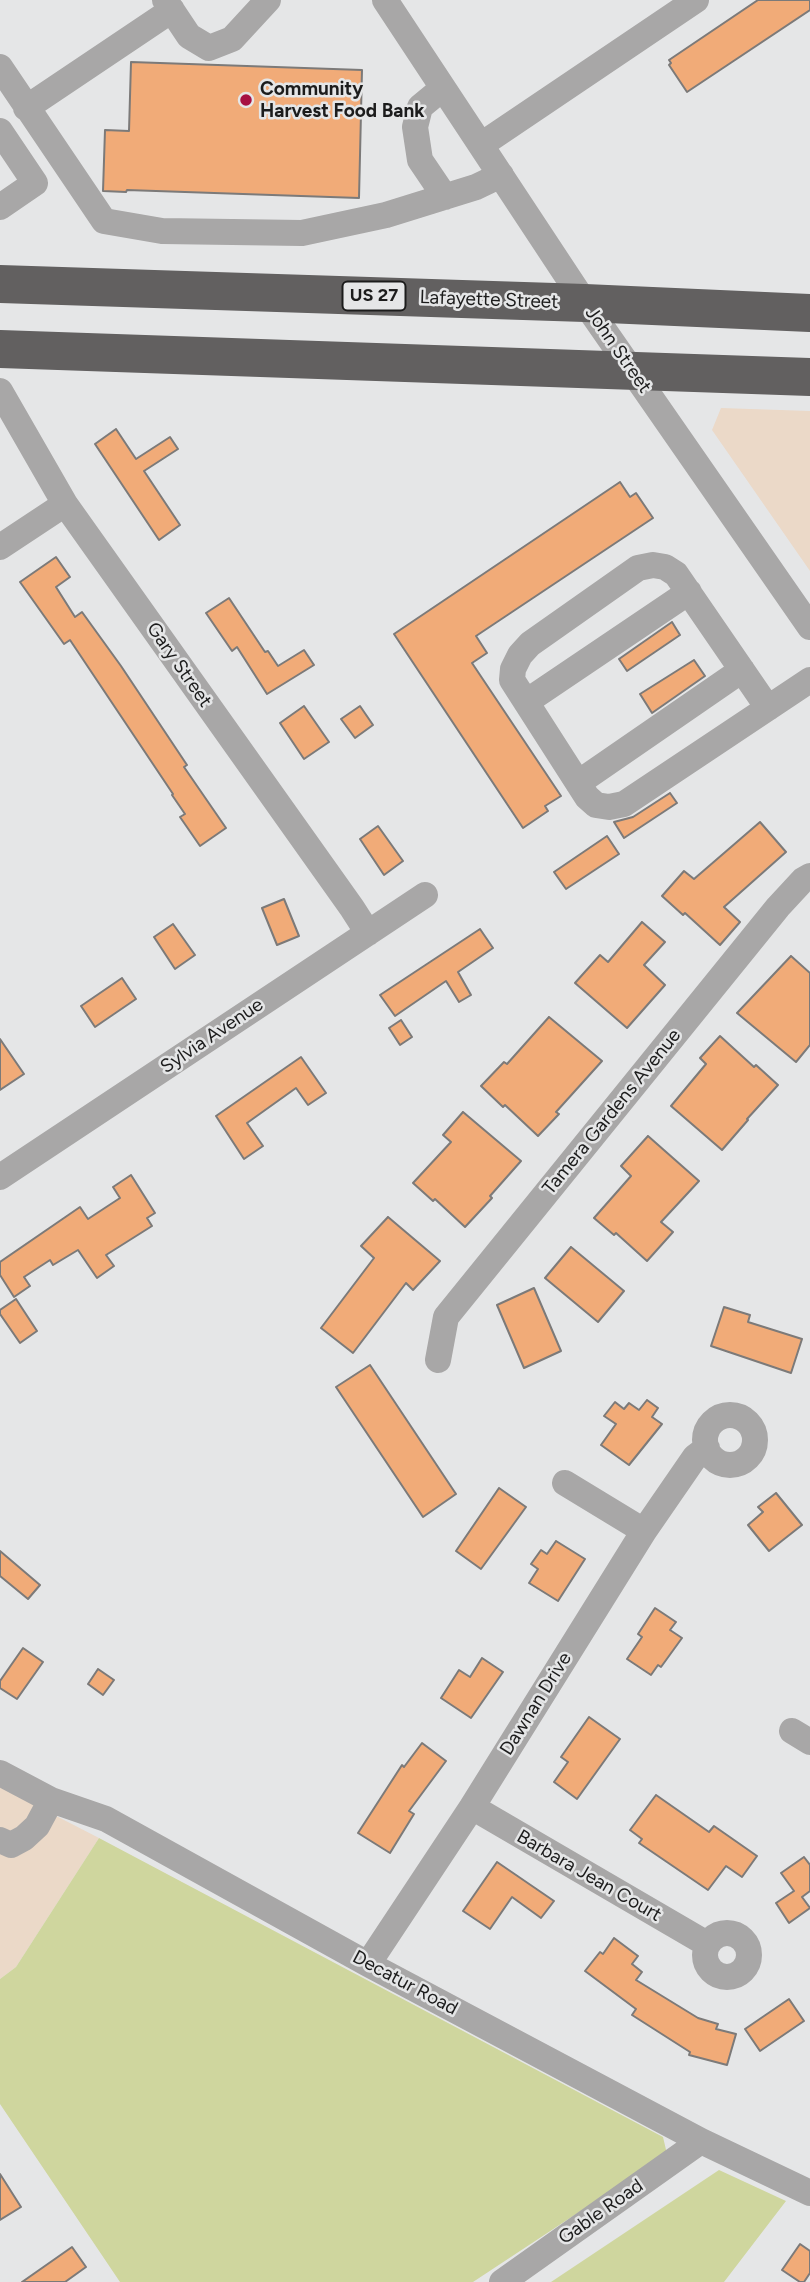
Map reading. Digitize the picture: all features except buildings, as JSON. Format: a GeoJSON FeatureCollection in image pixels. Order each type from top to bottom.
{"type":"FeatureCollection","features":[{"type":"Feature","properties":{"kind":"highway","name":"Lafayette Street"},"geometry":{"type":"LineString","coordinates":[[0,284],[810,313]]}},
{"type":"Feature","properties":{"kind":"highway"},"geometry":{"type":"LineString","coordinates":[[0,349],[810,377]]}},
{"type":"Feature","properties":{"kind":"street"},"geometry":{"type":"LineString","coordinates":[[26,108],[169,5],[189,36],[209,48],[232,39],[268,0]]}},
{"type":"Feature","properties":{"kind":"street","name":"John Street"},"geometry":{"type":"LineString","coordinates":[[385,0],[585,303],[810,627]]}},
{"type":"Feature","properties":{"kind":"street"},"geometry":{"type":"LineString","coordinates":[[481,145],[696,0]]}},
{"type":"Feature","properties":{"kind":"street"},"geometry":{"type":"LineString","coordinates":[[0,66],[104,221],[162,231],[302,233],[386,215],[476,187],[500,175]]}},
{"type":"Feature","properties":{"kind":"street"},"geometry":{"type":"LineString","coordinates":[[443,88],[421,107],[415,127],[420,160],[445,197]]}},
{"type":"Feature","properties":{"kind":"street"},"geometry":{"type":"LineString","coordinates":[[0,131],[35,183],[0,207]]}},
{"type":"Feature","properties":{"kind":"street","name":"Gary Street"},"geometry":{"type":"LineString","coordinates":[[0,391],[65,503],[368,933]]}},
{"type":"Feature","properties":{"kind":"street"},"geometry":{"type":"LineString","coordinates":[[0,547],[65,503]]}},
{"type":"Feature","properties":{"kind":"street"},"geometry":{"type":"LineString","coordinates":[[768,708],[676,573],[665,566],[638,568],[530,644],[513,669],[512,680],[587,797],[596,805],[609,807],[624,804],[768,708],[810,680]]}},
{"type":"Feature","properties":{"kind":"street"},"geometry":{"type":"LineString","coordinates":[[526,702],[689,592]]}},
{"type":"Feature","properties":{"kind":"street"},"geometry":{"type":"LineString","coordinates":[[578,783],[742,670]]}},
{"type":"Feature","properties":{"kind":"street","name":"Tamera Gardens Avenue"},"geometry":{"type":"LineString","coordinates":[[438,1360],[446,1317],[778,907],[810,876]]}},
{"type":"Feature","properties":{"kind":"street","name":"Sylvia Avenue"},"geometry":{"type":"LineString","coordinates":[[0,1177],[425,895]]}},
{"type":"Feature","properties":{"kind":"street","name":"Dawnan Drive"},"geometry":{"type":"LineString","coordinates":[[369,1964],[472,1807],[644,1531],[695,1457],[706,1448]]}},
{"type":"Feature","properties":{"kind":"street"},"geometry":{"type":"LineString","coordinates":[[565,1483],[644,1531]]}},
{"type":"Feature","properties":{"kind":"street","name":"Decatur Road"},"geometry":{"type":"LineString","coordinates":[[0,1773],[51,1800],[106,1819],[369,1964],[701,2141],[810,2193]]}},
{"type":"Feature","properties":{"kind":"street"},"geometry":{"type":"LineString","coordinates":[[0,1840],[11,1844],[24,1838],[37,1826],[51,1800]]}},
{"type":"Feature","properties":{"kind":"street","name":"Barbara Jean Court"},"geometry":{"type":"LineString","coordinates":[[472,1807],[707,1944]]}},
{"type":"Feature","properties":{"kind":"street","name":"Gable Road"},"geometry":{"type":"LineString","coordinates":[[502,2282],[701,2141]]}},
{"type":"Feature","properties":{"kind":"shaded area"},"geometry":{"type":"Polygon","coordinates":[[[721,408],[810,411],[810,571],[712,430],[721,408]]]}},
{"type":"Feature","properties":{"kind":"shaded area"},"geometry":{"type":"Polygon","coordinates":[[[0,1787],[99,1838],[16,1967],[0,1979],[0,1787]]]}},
{"type":"Feature","properties":{"kind":"green space"},"geometry":{"type":"Polygon","coordinates":[[[99,1838],[663,2137],[667,2154],[473,2282],[120,2282],[0,2104],[0,1979],[16,1967],[99,1838]]]}},
{"type":"Feature","properties":{"kind":"green space"},"geometry":{"type":"Polygon","coordinates":[[[719,2170],[786,2201],[724,2282],[551,2282],[719,2170]]]}},
{"type":"Feature","properties":{"kind":"place","name":"Community Harvest Food Bank"},"geometry":{"type":"Point","coordinates":[246,100]}}]}
